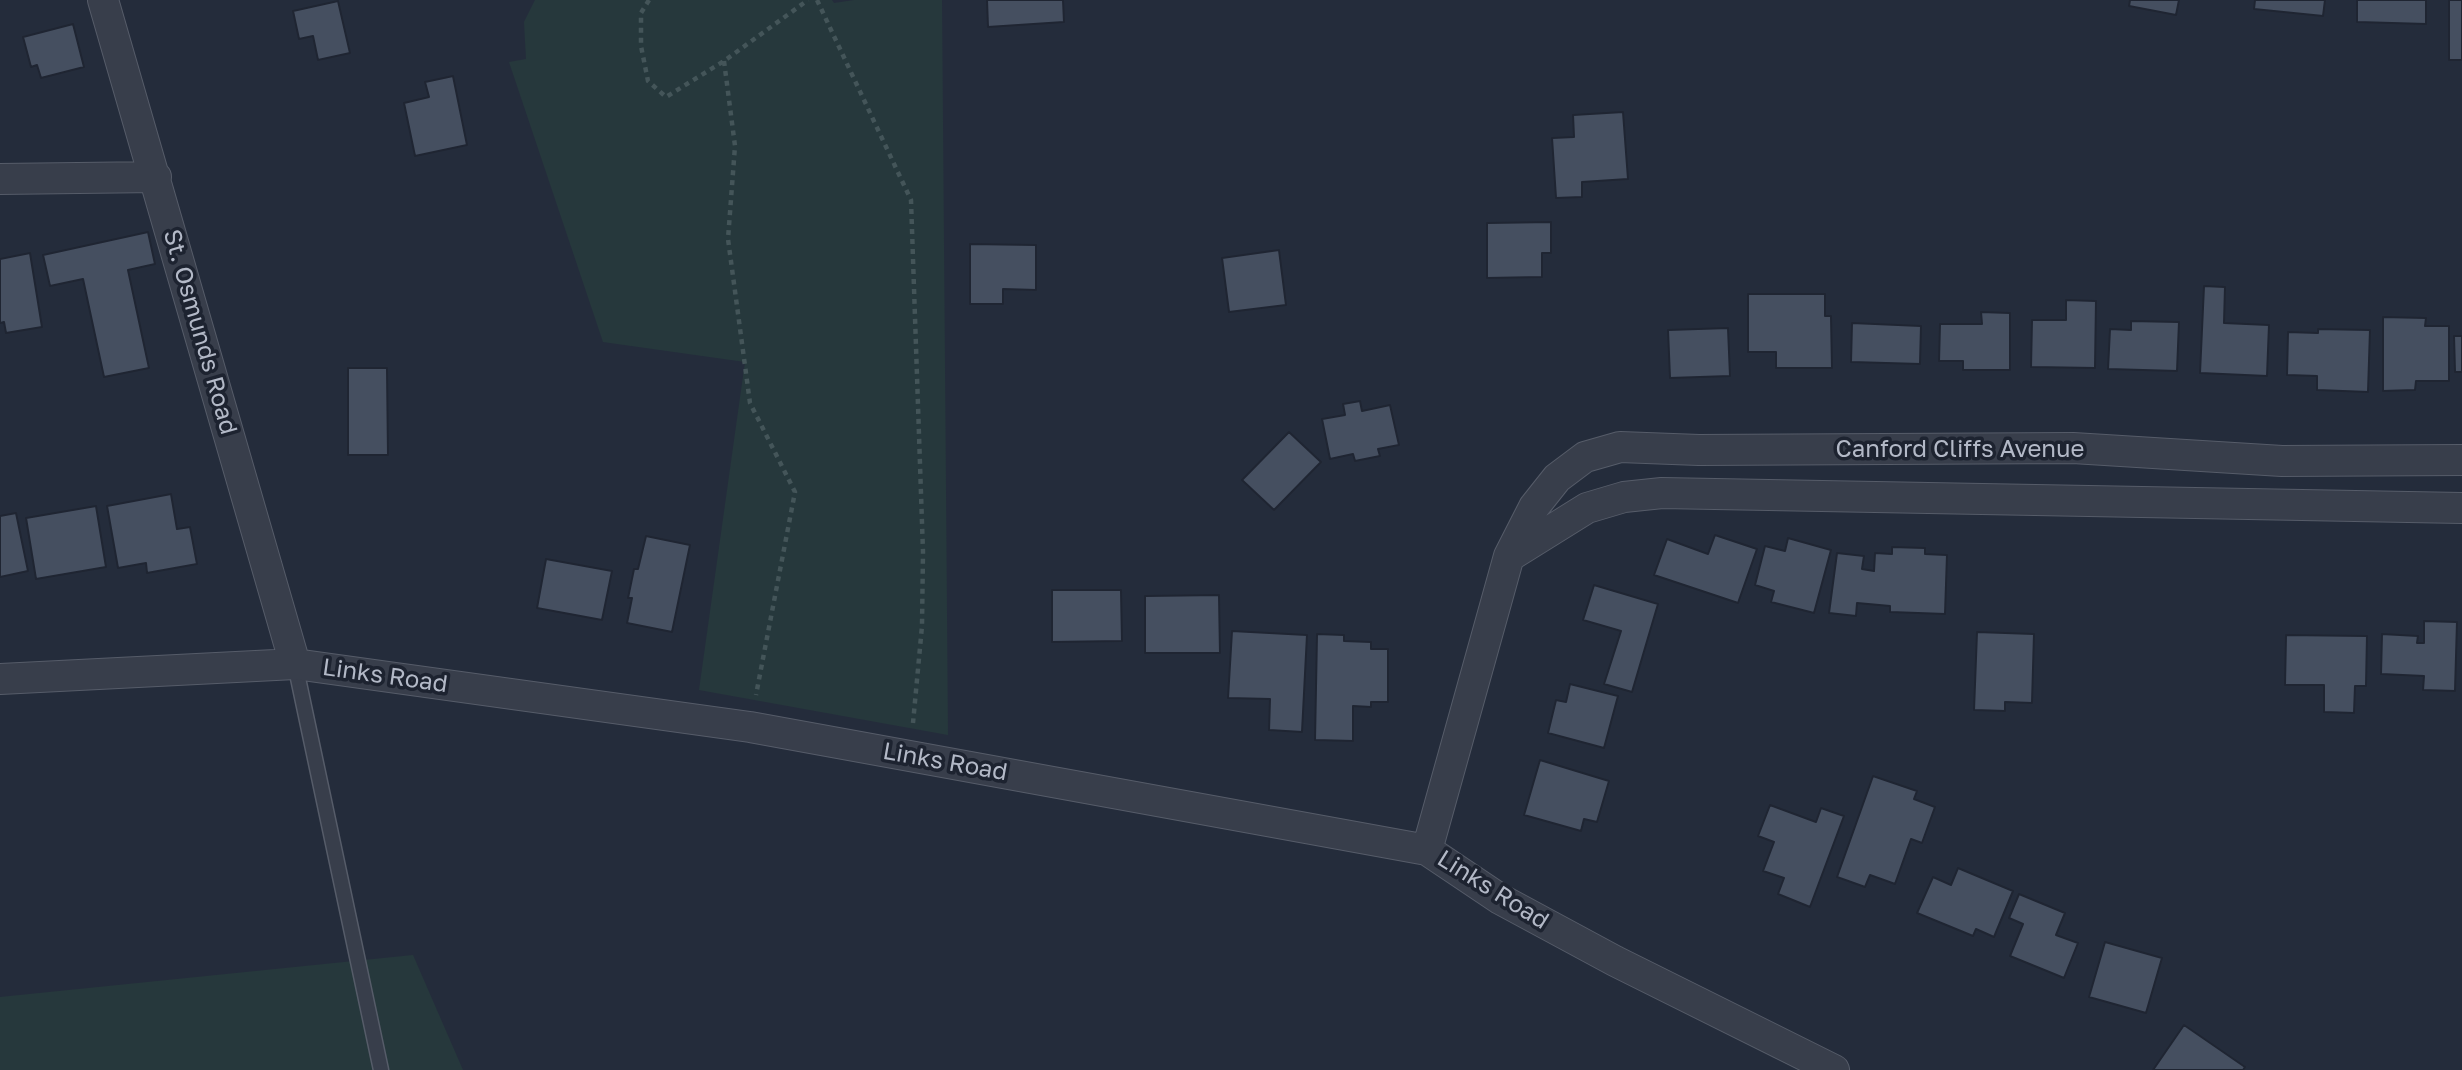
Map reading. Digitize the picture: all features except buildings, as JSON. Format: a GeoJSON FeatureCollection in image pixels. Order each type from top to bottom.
{"type":"FeatureCollection","features":[{"type":"Feature","properties":{"kind":"street","name":"St. Osmunds Road"},"geometry":{"type":"LineString","coordinates":[[103,0],[295,664]]}},
{"type":"Feature","properties":{"kind":"street"},"geometry":{"type":"LineString","coordinates":[[0,179],[156,177]]}},
{"type":"Feature","properties":{"kind":"street","name":"Canford Cliffs Avenue"},"geometry":{"type":"LineString","coordinates":[[1427,850],[1509,556],[1534,507],[1558,478],[1585,457],[1620,447],[1699,450],[2073,448],[2282,461],[2462,460]]}},
{"type":"Feature","properties":{"kind":"street","name":"Canford Cliffs Avenue"},"geometry":{"type":"LineString","coordinates":[[1509,556],[1587,509],[1624,497],[1662,493],[2462,508]]}},
{"type":"Feature","properties":{"kind":"street","name":"Links Road"},"geometry":{"type":"LineString","coordinates":[[0,679],[295,664],[750,727],[1427,850],[1500,899],[1546,924],[1834,1070]]}},
{"type":"Feature","properties":{"kind":"lane"},"geometry":{"type":"LineString","coordinates":[[295,664],[381,1070]]}},
{"type":"Feature","properties":{"kind":"path"},"geometry":{"type":"LineString","coordinates":[[649,0],[641,13],[641,46],[648,81],[666,97],[724,61],[808,0]]}},
{"type":"Feature","properties":{"kind":"path"},"geometry":{"type":"LineString","coordinates":[[817,0],[911,200],[923,564],[922,626],[911,756]]}},
{"type":"Feature","properties":{"kind":"path"},"geometry":{"type":"LineString","coordinates":[[724,61],[735,146],[728,239],[750,403],[795,492],[750,727]]}},
{"type":"Feature","properties":{"kind":"shaded area"},"geometry":{"type":"Polygon","coordinates":[[[535,0],[832,0],[834,3],[854,0],[942,0],[948,735],[699,690],[745,362],[603,342],[509,62],[526,59],[524,22],[535,0]]]}},
{"type":"Feature","properties":{"kind":"shaded area"},"geometry":{"type":"Polygon","coordinates":[[[413,955],[463,1070],[0,1070],[0,997],[413,955]]]}}]}
